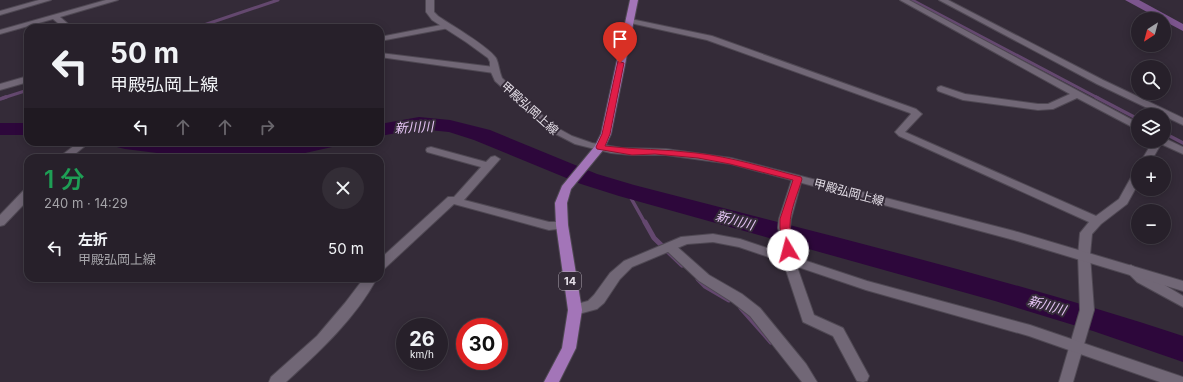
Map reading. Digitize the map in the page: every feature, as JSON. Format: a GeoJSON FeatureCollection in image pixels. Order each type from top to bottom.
{"type":"FeatureCollection","features":[{"type":"Feature","properties":{"kind":"main road","name":"14"},"geometry":{"type":"LineString","coordinates":[[551,382],[569,348],[575,310],[562,225],[561,203],[566,188],[600,147],[606,134],[634,0]]}},
{"type":"Feature","properties":{"kind":"street"},"geometry":{"type":"LineString","coordinates":[[0,3],[4,12],[47,0]]}},
{"type":"Feature","properties":{"kind":"street"},"geometry":{"type":"LineString","coordinates":[[29,24],[114,0]]}},
{"type":"Feature","properties":{"kind":"street","name":"甲殿弘岡上線"},"geometry":{"type":"LineString","coordinates":[[430,0],[430,12],[435,18],[469,40],[491,57],[494,62],[494,70],[498,78],[560,135],[576,143],[632,152],[655,151],[698,155],[731,161],[1084,255],[1183,286]]}},
{"type":"Feature","properties":{"kind":"street"},"geometry":{"type":"LineString","coordinates":[[904,0],[1131,123]]}},
{"type":"Feature","properties":{"kind":"street"},"geometry":{"type":"LineString","coordinates":[[943,0],[1100,82],[1183,122]]}},
{"type":"Feature","properties":{"kind":"street"},"geometry":{"type":"LineString","coordinates":[[55,17],[64,24]]}},
{"type":"Feature","properties":{"kind":"street"},"geometry":{"type":"LineString","coordinates":[[629,20],[709,38],[913,111],[916,114],[900,132],[902,134],[1097,221]]}},
{"type":"Feature","properties":{"kind":"street"},"geometry":{"type":"LineString","coordinates":[[0,32],[24,25]]}},
{"type":"Feature","properties":{"kind":"street"},"geometry":{"type":"LineString","coordinates":[[384,37],[446,26]]}},
{"type":"Feature","properties":{"kind":"street"},"geometry":{"type":"LineString","coordinates":[[384,56],[494,70]]}},
{"type":"Feature","properties":{"kind":"street"},"geometry":{"type":"LineString","coordinates":[[0,87],[24,80]]}},
{"type":"Feature","properties":{"kind":"street"},"geometry":{"type":"LineString","coordinates":[[941,89],[963,97],[1038,107],[1050,107],[1076,94]]}},
{"type":"Feature","properties":{"kind":"street"},"geometry":{"type":"LineString","coordinates":[[1171,145],[1183,151]]}},
{"type":"Feature","properties":{"kind":"street"},"geometry":{"type":"LineString","coordinates":[[69,154],[80,146]]}},
{"type":"Feature","properties":{"kind":"street"},"geometry":{"type":"LineString","coordinates":[[431,150],[492,163],[457,201]]}},
{"type":"Feature","properties":{"kind":"street"},"geometry":{"type":"LineString","coordinates":[[798,179],[785,219],[784,228],[788,242],[788,258],[808,318],[838,332],[862,376]]}},
{"type":"Feature","properties":{"kind":"street"},"geometry":{"type":"LineString","coordinates":[[1066,382],[1084,325],[1087,310],[1084,255],[1086,233],[1097,221],[1123,201],[1131,187]]}},
{"type":"Feature","properties":{"kind":"street"},"geometry":{"type":"LineString","coordinates":[[0,222],[24,196]]}},
{"type":"Feature","properties":{"kind":"street"},"geometry":{"type":"LineString","coordinates":[[384,262],[452,200],[549,226],[562,225]]}},
{"type":"Feature","properties":{"kind":"street"},"geometry":{"type":"LineString","coordinates":[[575,310],[592,305],[599,299],[614,276],[628,264],[685,240],[713,238],[740,243],[866,285],[1030,332],[1179,382]]}},
{"type":"Feature","properties":{"kind":"street"},"geometry":{"type":"LineString","coordinates":[[665,249],[704,278],[737,298],[755,312],[801,368],[810,382]]}},
{"type":"Feature","properties":{"kind":"street"},"geometry":{"type":"LineString","coordinates":[[1129,269],[1142,279],[1183,302]]}},
{"type":"Feature","properties":{"kind":"street"},"geometry":{"type":"LineString","coordinates":[[276,382],[322,340],[350,307],[368,282]]}},
{"type":"Feature","properties":{"kind":"shaded area"},"geometry":{"type":"Polygon","coordinates":[[[1125,0],[1139,0],[1161,12],[1147,12],[1125,0]]]}},
{"type":"Feature","properties":{"kind":"shaded area"},"geometry":{"type":"Polygon","coordinates":[[[1171,17],[1183,24],[1183,31],[1171,25],[1171,17]]]}},
{"type":"Feature","properties":{"kind":"waterway"},"geometry":{"type":"LineString","coordinates":[[207,24],[278,0]]}},
{"type":"Feature","properties":{"kind":"waterway"},"geometry":{"type":"LineString","coordinates":[[912,0],[1098,98]]}},
{"type":"Feature","properties":{"kind":"waterway"},"geometry":{"type":"LineString","coordinates":[[3,98],[24,91]]}},
{"type":"Feature","properties":{"kind":"waterway"},"geometry":{"type":"LineString","coordinates":[[1096,97],[1131,115]]}},
{"type":"Feature","properties":{"kind":"waterway","name":"新川川"},"geometry":{"type":"LineString","coordinates":[[384,129],[419,123],[450,126],[482,135],[589,179],[627,191],[995,290],[1097,320],[1183,349]]}},
{"type":"Feature","properties":{"kind":"waterway","name":"新川川"},"geometry":{"type":"LineString","coordinates":[[0,129],[24,129]]}},
{"type":"Feature","properties":{"kind":"waterway"},"geometry":{"type":"LineString","coordinates":[[1171,137],[1183,143]]}},
{"type":"Feature","properties":{"kind":"waterway","name":"新川川"},"geometry":{"type":"LineString","coordinates":[[155,146],[225,154]]}},
{"type":"Feature","properties":{"kind":"waterway","name":"新川川"},"geometry":{"type":"LineString","coordinates":[[246,154],[286,151],[309,146]]}},
{"type":"Feature","properties":{"kind":"waterway","name":"新川川"},"geometry":{"type":"LineString","coordinates":[[225,154],[246,154]]}},
{"type":"Feature","properties":{"kind":"waterway"},"geometry":{"type":"LineString","coordinates":[[627,191],[645,223]]}},
{"type":"Feature","properties":{"kind":"waterway"},"geometry":{"type":"LineString","coordinates":[[645,222],[654,238],[682,265]]}},
{"type":"Feature","properties":{"kind":"waterway"},"geometry":{"type":"LineString","coordinates":[[698,279],[705,286],[729,300]]}},
{"type":"Feature","properties":{"kind":"waterway"},"geometry":{"type":"LineString","coordinates":[[741,308],[771,342]]}},
{"type":"Feature","properties":{"kind":"route"},"geometry":{"type":"LineString","coordinates":[[620,63],[606,134],[600,147],[632,152],[655,151],[698,155],[731,161],[798,179],[785,219],[784,228],[788,242],[788,250]]}}]}
